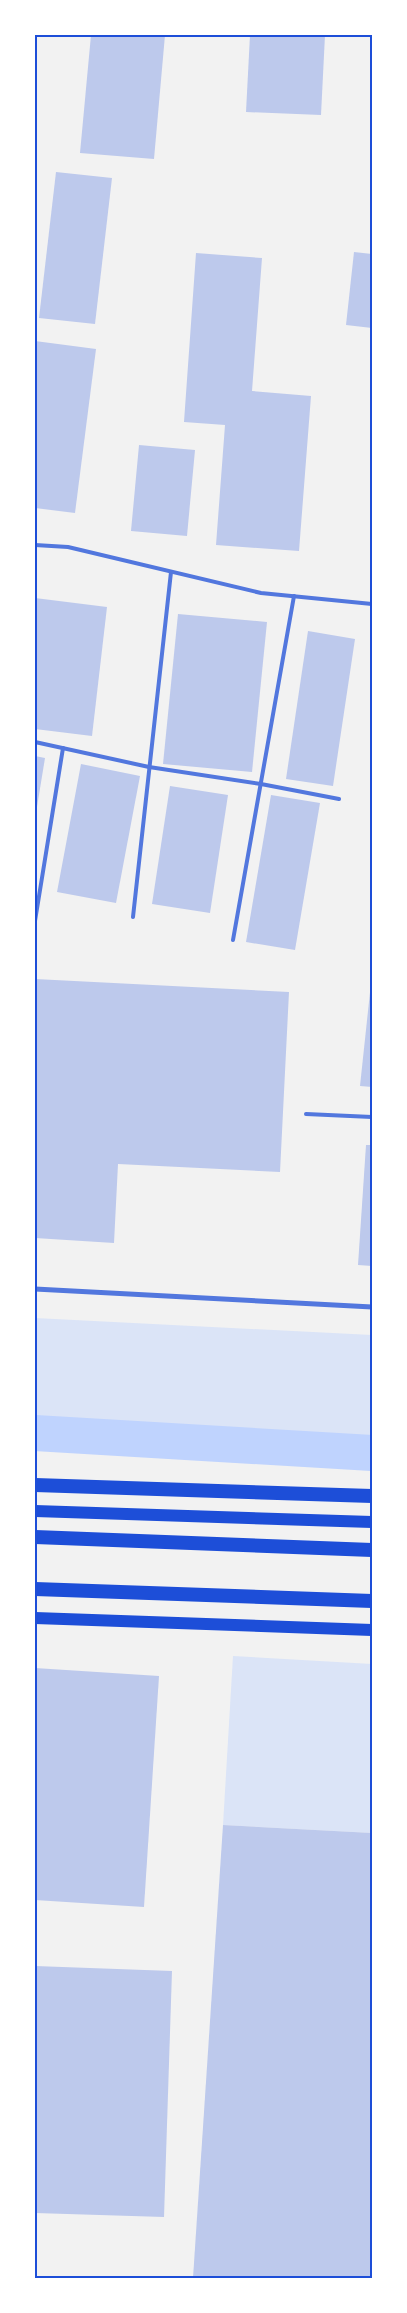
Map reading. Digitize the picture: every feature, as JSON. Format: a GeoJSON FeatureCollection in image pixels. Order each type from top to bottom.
{"type":"FeatureCollection","features":[{"type":"Feature","properties":{"kind":"highway"},"geometry":{"type":"LineString","coordinates":[[35,1485],[372,1496]]}},
{"type":"Feature","properties":{"kind":"highway"},"geometry":{"type":"LineString","coordinates":[[35,1538],[372,1550]]}},
{"type":"Feature","properties":{"kind":"highway"},"geometry":{"type":"LineString","coordinates":[[35,1589],[372,1601]]}},
{"type":"Feature","properties":{"kind":"main road"},"geometry":{"type":"LineString","coordinates":[[35,1511],[372,1522]]}},
{"type":"Feature","properties":{"kind":"main road"},"geometry":{"type":"LineString","coordinates":[[35,1618],[372,1630]]}},
{"type":"Feature","properties":{"kind":"street"},"geometry":{"type":"LineString","coordinates":[[35,1289],[372,1307]]}},
{"type":"Feature","properties":{"kind":"lane"},"geometry":{"type":"LineString","coordinates":[[35,545],[68,547],[261,593],[372,604]]}},
{"type":"Feature","properties":{"kind":"lane"},"geometry":{"type":"LineString","coordinates":[[133,917],[171,572]]}},
{"type":"Feature","properties":{"kind":"lane"},"geometry":{"type":"LineString","coordinates":[[233,940],[294,596]]}},
{"type":"Feature","properties":{"kind":"lane"},"geometry":{"type":"LineString","coordinates":[[35,742],[149,767],[261,784],[339,799]]}},
{"type":"Feature","properties":{"kind":"lane"},"geometry":{"type":"LineString","coordinates":[[35,921],[63,748]]}},
{"type":"Feature","properties":{"kind":"lane"},"geometry":{"type":"LineString","coordinates":[[306,1114],[372,1117]]}},
{"type":"Feature","properties":{"kind":"shaded area"},"geometry":{"type":"Polygon","coordinates":[[[35,1318],[372,1335],[372,1455],[35,1437],[35,1318]]]}},
{"type":"Feature","properties":{"kind":"shaded area"},"geometry":{"type":"Polygon","coordinates":[[[233,1656],[372,1664],[372,1833],[223,1825],[233,1656]]]}},
{"type":"Feature","properties":{"kind":"building"},"geometry":{"type":"Polygon","coordinates":[[[91,35],[165,35],[154,159],[80,153],[91,35]]]}},
{"type":"Feature","properties":{"kind":"building"},"geometry":{"type":"Polygon","coordinates":[[[250,35],[325,35],[321,115],[246,112],[250,35]]]}},
{"type":"Feature","properties":{"kind":"building"},"geometry":{"type":"Polygon","coordinates":[[[56,172],[112,178],[95,324],[39,318],[56,172]]]}},
{"type":"Feature","properties":{"kind":"building"},"geometry":{"type":"Polygon","coordinates":[[[354,252],[372,254],[372,328],[346,325],[354,252]]]}},
{"type":"Feature","properties":{"kind":"building"},"geometry":{"type":"Polygon","coordinates":[[[196,253],[262,258],[252,391],[311,396],[299,551],[216,545],[225,425],[184,422],[196,253]]]}},
{"type":"Feature","properties":{"kind":"building"},"geometry":{"type":"Polygon","coordinates":[[[35,341],[96,349],[75,513],[35,508],[35,341]]]}},
{"type":"Feature","properties":{"kind":"building"},"geometry":{"type":"Polygon","coordinates":[[[139,445],[195,450],[187,536],[131,531],[139,445]]]}},
{"type":"Feature","properties":{"kind":"building"},"geometry":{"type":"Polygon","coordinates":[[[35,598],[107,607],[92,736],[35,729],[35,598]]]}},
{"type":"Feature","properties":{"kind":"building"},"geometry":{"type":"Polygon","coordinates":[[[178,614],[267,622],[252,772],[163,764],[178,614]]]}},
{"type":"Feature","properties":{"kind":"building"},"geometry":{"type":"Polygon","coordinates":[[[308,631],[355,639],[333,786],[286,779],[308,631]]]}},
{"type":"Feature","properties":{"kind":"building"},"geometry":{"type":"Polygon","coordinates":[[[35,756],[45,758],[36,813],[35,813],[35,756]]]}},
{"type":"Feature","properties":{"kind":"building"},"geometry":{"type":"Polygon","coordinates":[[[81,764],[140,776],[116,903],[57,892],[81,764]]]}},
{"type":"Feature","properties":{"kind":"building"},"geometry":{"type":"Polygon","coordinates":[[[170,786],[228,795],[210,913],[152,904],[170,786]]]}},
{"type":"Feature","properties":{"kind":"building"},"geometry":{"type":"Polygon","coordinates":[[[271,795],[320,803],[295,950],[246,942],[271,795]]]}},
{"type":"Feature","properties":{"kind":"building"},"geometry":{"type":"Polygon","coordinates":[[[35,979],[289,992],[280,1172],[118,1164],[114,1243],[35,1238],[35,979]]]}},
{"type":"Feature","properties":{"kind":"building"},"geometry":{"type":"Polygon","coordinates":[[[372,983],[372,1087],[360,1086],[372,983]]]}},
{"type":"Feature","properties":{"kind":"building"},"geometry":{"type":"Polygon","coordinates":[[[366,1145],[372,1145],[372,1266],[358,1265],[366,1145]]]}},
{"type":"Feature","properties":{"kind":"building"},"geometry":{"type":"Polygon","coordinates":[[[35,1668],[159,1676],[144,1907],[35,1900],[35,1668]]]}},
{"type":"Feature","properties":{"kind":"building"},"geometry":{"type":"Polygon","coordinates":[[[223,1825],[372,1833],[372,2278],[193,2278],[223,1825]]]}},
{"type":"Feature","properties":{"kind":"building"},"geometry":{"type":"Polygon","coordinates":[[[35,1966],[172,1971],[164,2217],[35,2213],[35,1966]]]}},
{"type":"Feature","properties":{"kind":"waterway"},"geometry":{"type":"LineString","coordinates":[[35,1433],[372,1453]]}}]}
